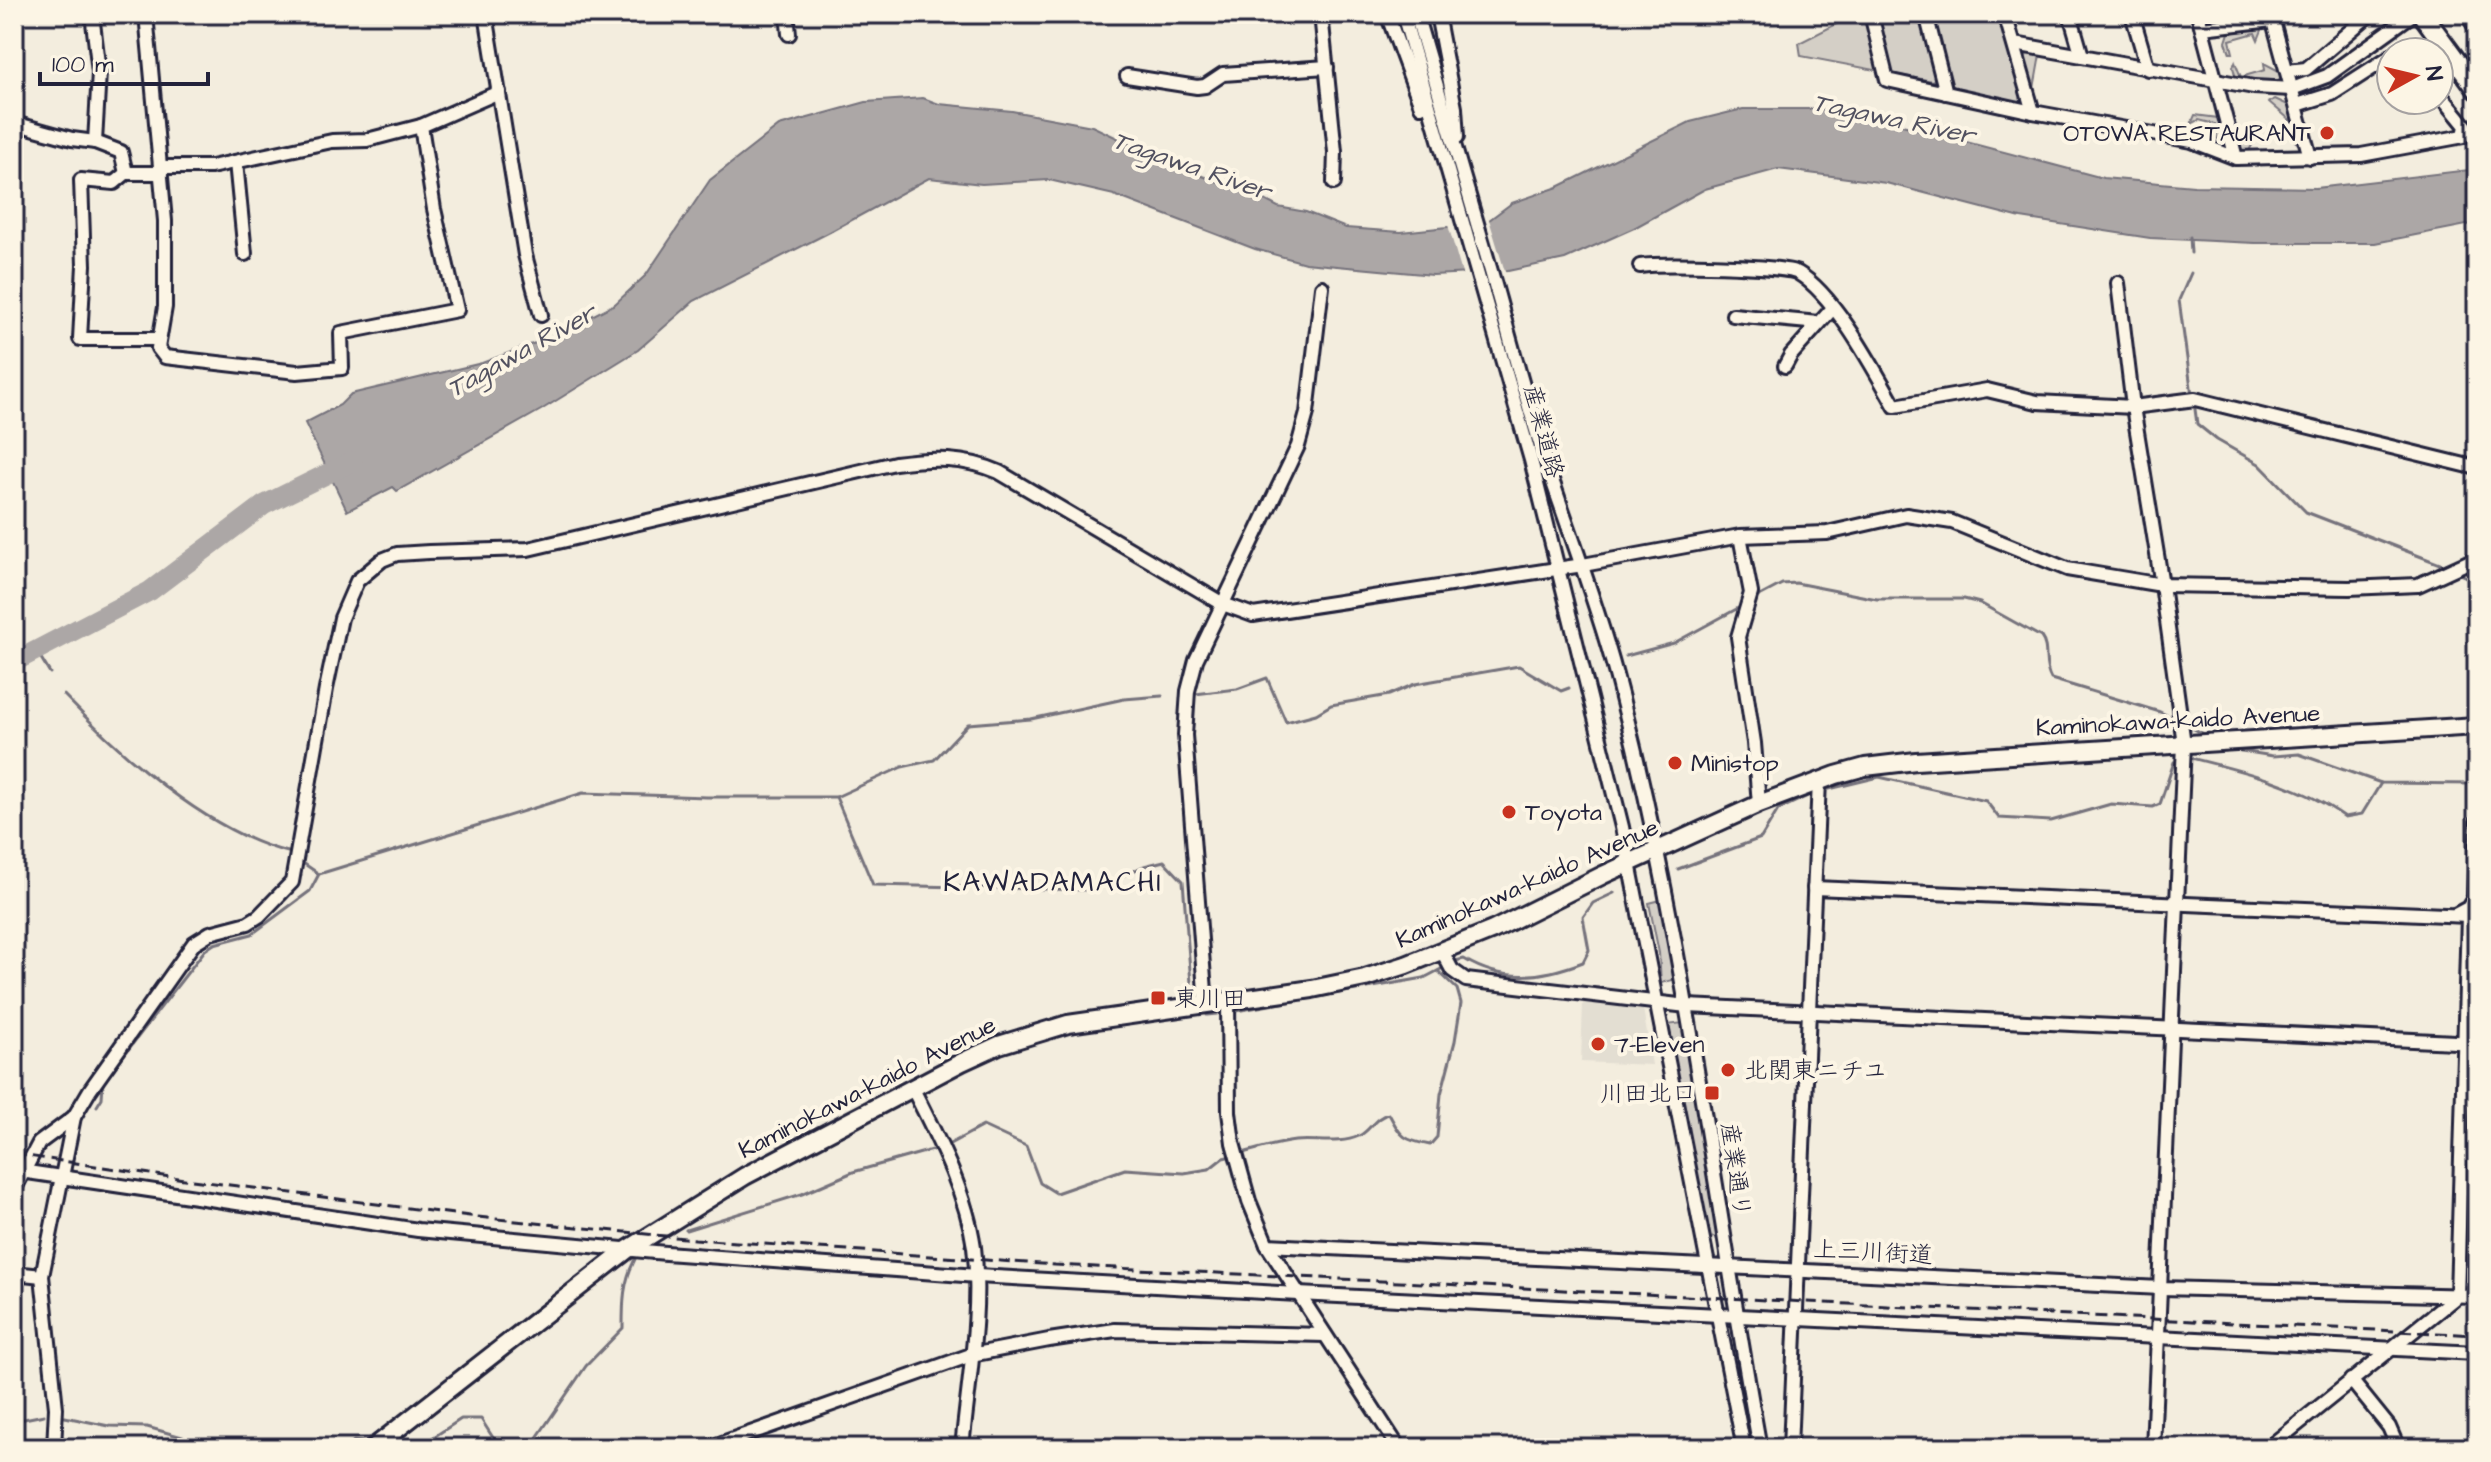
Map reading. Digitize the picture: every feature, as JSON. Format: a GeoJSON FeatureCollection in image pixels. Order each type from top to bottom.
{"type":"FeatureCollection","features":[{"type":"Feature","properties":{"kind":"highway"},"geometry":{"type":"LineString","coordinates":[[2422,14],[2477,89]]}},
{"type":"Feature","properties":{"kind":"main road","name":"Kaminokawa-kaido Avenue"},"geometry":{"type":"LineString","coordinates":[[373,1448],[627,1250],[745,1176],[981,1053],[1055,1027],[1339,984],[1392,969],[1442,951],[1759,804],[1865,767],[1897,762],[2477,726]]}},
{"type":"Feature","properties":{"kind":"street"},"geometry":{"type":"LineString","coordinates":[[92,14],[99,72],[95,142]]}},
{"type":"Feature","properties":{"kind":"street"},"geometry":{"type":"LineString","coordinates":[[146,14],[165,221],[165,307],[158,339],[158,348],[165,357],[297,372],[342,368],[341,333],[457,310],[434,209],[421,126]]}},
{"type":"Feature","properties":{"kind":"street"},"geometry":{"type":"LineString","coordinates":[[486,14],[525,255],[541,315]]}},
{"type":"Feature","properties":{"kind":"street"},"geometry":{"type":"LineString","coordinates":[[787,14],[789,34]]}},
{"type":"Feature","properties":{"kind":"street"},"geometry":{"type":"LineString","coordinates":[[1321,14],[1335,152],[1334,183]]}},
{"type":"Feature","properties":{"kind":"street"},"geometry":{"type":"LineString","coordinates":[[1387,14],[1452,162]]}},
{"type":"Feature","properties":{"kind":"street","name":"産業道路"},"geometry":{"type":"LineString","coordinates":[[1403,14],[1452,162],[1467,188],[1544,456],[1583,565],[1616,674],[1657,851]]}},
{"type":"Feature","properties":{"kind":"street","name":"産業道路"},"geometry":{"type":"LineString","coordinates":[[1416,14],[1452,162],[1453,190],[1531,460],[1629,863]]}},
{"type":"Feature","properties":{"kind":"street"},"geometry":{"type":"LineString","coordinates":[[1437,14],[1455,108],[1452,162]]}},
{"type":"Feature","properties":{"kind":"street"},"geometry":{"type":"LineString","coordinates":[[1871,14],[1887,80],[2033,112],[2192,141],[2236,158],[2361,155],[2464,136],[2466,126],[2455,113]]}},
{"type":"Feature","properties":{"kind":"street"},"geometry":{"type":"LineString","coordinates":[[1926,14],[1946,93]]}},
{"type":"Feature","properties":{"kind":"street"},"geometry":{"type":"LineString","coordinates":[[2005,14],[2033,112]]}},
{"type":"Feature","properties":{"kind":"street"},"geometry":{"type":"LineString","coordinates":[[2070,14],[2082,56]]}},
{"type":"Feature","properties":{"kind":"street"},"geometry":{"type":"LineString","coordinates":[[2132,14],[2148,69]]}},
{"type":"Feature","properties":{"kind":"street"},"geometry":{"type":"LineString","coordinates":[[2198,14],[2236,158]]}},
{"type":"Feature","properties":{"kind":"street"},"geometry":{"type":"LineString","coordinates":[[2287,71],[2306,69],[2370,14]]}},
{"type":"Feature","properties":{"kind":"street"},"geometry":{"type":"LineString","coordinates":[[2015,44],[2214,81],[2292,89],[2327,76],[2413,14]]}},
{"type":"Feature","properties":{"kind":"street"},"geometry":{"type":"LineString","coordinates":[[2467,14],[2477,30]]}},
{"type":"Feature","properties":{"kind":"street"},"geometry":{"type":"LineString","coordinates":[[2202,28],[2274,16],[2310,157]]}},
{"type":"Feature","properties":{"kind":"street"},"geometry":{"type":"LineString","coordinates":[[2297,105],[2332,94],[2375,66]]}},
{"type":"Feature","properties":{"kind":"street"},"geometry":{"type":"LineString","coordinates":[[1127,76],[1197,87],[1205,86],[1223,74],[1327,67]]}},
{"type":"Feature","properties":{"kind":"street"},"geometry":{"type":"LineString","coordinates":[[158,339],[80,339],[84,265],[81,180],[114,183],[126,173],[211,167],[332,141],[367,140],[421,126],[499,92]]}},
{"type":"Feature","properties":{"kind":"street"},"geometry":{"type":"LineString","coordinates":[[14,123],[95,142],[121,152],[126,173]]}},
{"type":"Feature","properties":{"kind":"street"},"geometry":{"type":"LineString","coordinates":[[236,162],[245,254]]}},
{"type":"Feature","properties":{"kind":"street"},"geometry":{"type":"LineString","coordinates":[[1640,266],[1682,263],[1797,272],[1833,308],[1865,351],[1895,406],[1987,390],[2037,402],[2133,407],[2195,399],[2477,468]]}},
{"type":"Feature","properties":{"kind":"street"},"geometry":{"type":"LineString","coordinates":[[2118,283],[2133,407],[2184,744],[2153,1448]]}},
{"type":"Feature","properties":{"kind":"street"},"geometry":{"type":"LineString","coordinates":[[1206,1004],[1193,864],[1186,722],[1188,691],[1196,660],[1298,446],[1307,413],[1322,287]]}},
{"type":"Feature","properties":{"kind":"street"},"geometry":{"type":"LineString","coordinates":[[1785,366],[1833,308]]}},
{"type":"Feature","properties":{"kind":"street"},"geometry":{"type":"LineString","coordinates":[[1733,315],[1819,323]]}},
{"type":"Feature","properties":{"kind":"street"},"geometry":{"type":"LineString","coordinates":[[54,1448],[56,1408],[42,1276],[74,1117],[194,943],[210,933],[248,923],[292,882],[341,618],[357,581],[382,560],[407,553],[528,549],[895,463],[947,458],[982,465],[1007,476],[1223,604],[1253,615],[1583,565],[1740,536],[1827,533],[1906,515],[1952,522],[2067,569],[2162,585],[2349,588],[2418,585],[2477,558]]}},
{"type":"Feature","properties":{"kind":"street"},"geometry":{"type":"LineString","coordinates":[[1740,536],[1751,593],[1738,637],[1754,743],[1759,804]]}},
{"type":"Feature","properties":{"kind":"street"},"geometry":{"type":"LineString","coordinates":[[1790,1448],[1819,781]]}},
{"type":"Feature","properties":{"kind":"street"},"geometry":{"type":"LineString","coordinates":[[2455,915],[2468,908],[2474,898],[2477,821]]}},
{"type":"Feature","properties":{"kind":"street","name":"産業通り"},"geometry":{"type":"LineString","coordinates":[[1657,851],[1687,1006],[1727,1267],[1760,1448]]}},
{"type":"Feature","properties":{"kind":"street","name":"産業通り"},"geometry":{"type":"LineString","coordinates":[[1629,863],[1744,1448]]}},
{"type":"Feature","properties":{"kind":"street"},"geometry":{"type":"LineString","coordinates":[[1814,888],[2468,916],[2471,1043],[2457,1296],[2268,1448]]}},
{"type":"Feature","properties":{"kind":"street"},"geometry":{"type":"LineString","coordinates":[[1442,951],[1452,970],[1466,980],[1687,1006],[2471,1043]]}},
{"type":"Feature","properties":{"kind":"street"},"geometry":{"type":"LineString","coordinates":[[1228,1001],[1229,1112],[1233,1143],[1249,1201],[1267,1245],[1399,1448]]}},
{"type":"Feature","properties":{"kind":"street"},"geometry":{"type":"LineString","coordinates":[[912,1087],[956,1183],[973,1243],[977,1276],[962,1448]]}},
{"type":"Feature","properties":{"kind":"street"},"geometry":{"type":"LineString","coordinates":[[14,1190],[19,1170],[39,1143],[74,1117]]}},
{"type":"Feature","properties":{"kind":"street"},"geometry":{"type":"LineString","coordinates":[[19,1170],[418,1230],[627,1250],[977,1276],[1298,1294],[2477,1353]]}},
{"type":"Feature","properties":{"kind":"street","name":"上三川街道"},"geometry":{"type":"LineString","coordinates":[[1267,1245],[2161,1288],[2477,1296]]}},
{"type":"Feature","properties":{"kind":"street"},"geometry":{"type":"LineString","coordinates":[[14,1273],[42,1276]]}},
{"type":"Feature","properties":{"kind":"street"},"geometry":{"type":"LineString","coordinates":[[708,1448],[971,1355],[1115,1330],[1325,1335]]}},
{"type":"Feature","properties":{"kind":"street"},"geometry":{"type":"LineString","coordinates":[[2351,1380],[2389,1427],[2398,1448]]}},
{"type":"Feature","properties":{"kind":"shaded area"},"geometry":{"type":"Polygon","coordinates":[[[1856,14],[1865,14],[1880,71],[1801,56],[1799,43],[1856,14]]]}},
{"type":"Feature","properties":{"kind":"shaded area"},"geometry":{"type":"Polygon","coordinates":[[[1875,14],[1921,14],[1936,74],[1933,81],[1893,74],[1888,70],[1875,14]]]}},
{"type":"Feature","properties":{"kind":"shaded area"},"geometry":{"type":"Polygon","coordinates":[[[1930,14],[2000,14],[2024,97],[2016,104],[1952,86],[1930,14]]]}},
{"type":"Feature","properties":{"kind":"shaded area"},"geometry":{"type":"Polygon","coordinates":[[[2260,28],[2258,40],[2255,33],[2230,40],[2233,53],[2230,53],[2226,42],[2229,33],[2260,28]]]}},
{"type":"Feature","properties":{"kind":"shaded area"},"geometry":{"type":"Polygon","coordinates":[[[2027,54],[2040,55],[2033,94],[2024,59],[2027,54]]]}},
{"type":"Feature","properties":{"kind":"shaded area"},"geometry":{"type":"Polygon","coordinates":[[[2235,62],[2241,77],[2265,70],[2264,63],[2279,71],[2281,77],[2276,83],[2236,79],[2235,62]]]}},
{"type":"Feature","properties":{"kind":"shaded area"},"geometry":{"type":"Polygon","coordinates":[[[2275,99],[2288,105],[2300,146],[2283,129],[2290,120],[2269,102],[2275,99]]]}},
{"type":"Feature","properties":{"kind":"shaded area"},"geometry":{"type":"Polygon","coordinates":[[[2195,115],[2218,118],[2225,140],[2217,139],[2215,124],[2199,120],[2191,124],[2195,115]]]}},
{"type":"Feature","properties":{"kind":"shaded area"},"geometry":{"type":"Polygon","coordinates":[[[2246,132],[2254,142],[2248,152],[2240,153],[2235,137],[2246,132]]]}},
{"type":"Feature","properties":{"kind":"shaded area"},"geometry":{"type":"Polygon","coordinates":[[[1661,900],[1676,979],[1661,983],[1659,953],[1649,903],[1661,900]]]}},
{"type":"Feature","properties":{"kind":"shaded area"},"geometry":{"type":"Polygon","coordinates":[[[1583,1001],[1643,1008],[1652,1065],[1581,1062],[1583,1001]]]}},
{"type":"Feature","properties":{"kind":"shaded area"},"geometry":{"type":"Polygon","coordinates":[[[1683,1023],[1702,1127],[1717,1237],[1710,1238],[1666,1025],[1683,1023]]]}},
{"type":"Feature","properties":{"kind":"water"},"geometry":{"type":"Polygon","coordinates":[[[923,98],[939,104],[1012,111],[1092,126],[1185,170],[1253,194],[1278,207],[1306,212],[1346,228],[1401,232],[1485,223],[1512,203],[1558,187],[1690,122],[1743,109],[1816,109],[1887,121],[2103,178],[2194,186],[2316,188],[2477,169],[2477,223],[2375,243],[2255,243],[2150,238],[2021,218],[1886,183],[1778,169],[1705,189],[1634,228],[1565,259],[1508,271],[1433,275],[1305,263],[1255,249],[1114,195],[1049,180],[982,184],[929,178],[694,301],[638,350],[541,410],[397,491],[393,487],[347,511],[305,423],[340,405],[351,394],[482,363],[551,337],[615,304],[646,275],[710,180],[779,126],[866,102],[923,98]]]}},
{"type":"Feature","properties":{"kind":"pier"},"geometry":{"type":"Polygon","coordinates":[[[1488,216],[1506,275],[1463,277],[1448,225],[1484,220],[1488,216]]]}},
{"type":"Feature","properties":{"kind":"waterway"},"geometry":{"type":"LineString","coordinates":[[2190,237],[2191,253]]}},
{"type":"Feature","properties":{"kind":"waterway"},"geometry":{"type":"LineString","coordinates":[[2191,273],[2179,300],[2192,395]]}},
{"type":"Feature","properties":{"kind":"waterway"},"geometry":{"type":"LineString","coordinates":[[2194,402],[2197,424],[2217,440],[2259,464],[2306,512],[2445,566]]}},
{"type":"Feature","properties":{"kind":"waterway","name":"Tagawa River"},"geometry":{"type":"LineString","coordinates":[[14,662],[150,591],[264,505],[353,461]]}},
{"type":"Feature","properties":{"kind":"waterway"},"geometry":{"type":"LineString","coordinates":[[2455,572],[2477,582]]}},
{"type":"Feature","properties":{"kind":"waterway"},"geometry":{"type":"LineString","coordinates":[[1752,600],[1782,584],[1796,583],[1877,599],[1964,599],[1980,603],[2041,637],[2051,679],[2175,719]]}},
{"type":"Feature","properties":{"kind":"waterway"},"geometry":{"type":"LineString","coordinates":[[1626,656],[1674,643],[1742,606]]}},
{"type":"Feature","properties":{"kind":"waterway"},"geometry":{"type":"LineString","coordinates":[[36,650],[50,673]]}},
{"type":"Feature","properties":{"kind":"waterway"},"geometry":{"type":"LineString","coordinates":[[1195,694],[1237,689],[1267,678],[1286,722],[1316,714],[1331,705],[1389,695],[1415,684],[1519,666],[1561,691],[1569,688]]}},
{"type":"Feature","properties":{"kind":"waterway"},"geometry":{"type":"LineString","coordinates":[[64,695],[139,766],[197,810],[258,842],[288,852]]}},
{"type":"Feature","properties":{"kind":"waterway"},"geometry":{"type":"LineString","coordinates":[[836,797],[902,767],[934,760],[968,724],[1031,719],[1124,699],[1162,696]]}},
{"type":"Feature","properties":{"kind":"waterway"},"geometry":{"type":"LineString","coordinates":[[2190,727],[2204,734]]}},
{"type":"Feature","properties":{"kind":"waterway"},"geometry":{"type":"LineString","coordinates":[[2229,749],[2273,756],[2299,754],[2381,783],[2477,784]]}},
{"type":"Feature","properties":{"kind":"waterway"},"geometry":{"type":"LineString","coordinates":[[2191,758],[2291,788],[2345,817],[2362,814],[2381,783]]}},
{"type":"Feature","properties":{"kind":"waterway"},"geometry":{"type":"LineString","coordinates":[[1825,790],[1879,777],[1986,801],[1999,818],[2051,821],[2111,804],[2153,807],[2160,804],[2174,762]]}},
{"type":"Feature","properties":{"kind":"waterway"},"geometry":{"type":"LineString","coordinates":[[303,863],[319,874],[583,793],[836,797],[873,885],[1091,890],[1144,866],[1164,861],[1183,881],[1192,996]]}},
{"type":"Feature","properties":{"kind":"waterway"},"geometry":{"type":"LineString","coordinates":[[1678,869],[1761,838],[1778,810],[1810,795]]}},
{"type":"Feature","properties":{"kind":"waterway"},"geometry":{"type":"LineString","coordinates":[[97,1106],[102,1098],[103,1084],[205,950],[214,944],[252,934],[310,891],[319,874]]}},
{"type":"Feature","properties":{"kind":"waterway"},"geometry":{"type":"LineString","coordinates":[[1455,961],[1464,959],[1494,972],[1523,976],[1553,972],[1583,962],[1589,950],[1583,917],[1593,903],[1614,893]]}},
{"type":"Feature","properties":{"kind":"waterway"},"geometry":{"type":"LineString","coordinates":[[1236,1011],[1424,978],[1443,968]]}},
{"type":"Feature","properties":{"kind":"waterway"},"geometry":{"type":"LineString","coordinates":[[1239,1154],[1295,1141],[1352,1139],[1389,1114],[1404,1137],[1430,1145],[1437,1137],[1441,1094],[1461,1003],[1457,989],[1438,971]]}},
{"type":"Feature","properties":{"kind":"waterway"},"geometry":{"type":"LineString","coordinates":[[1207,1015],[1217,1014]]}},
{"type":"Feature","properties":{"kind":"waterway"},"geometry":{"type":"LineString","coordinates":[[946,1146],[983,1126],[1026,1146],[1040,1183],[1056,1193],[1125,1169],[1184,1173],[1209,1169],[1223,1158],[1232,1156]]}},
{"type":"Feature","properties":{"kind":"waterway"},"geometry":{"type":"LineString","coordinates":[[686,1230],[802,1194],[853,1172],[939,1148]]}},
{"type":"Feature","properties":{"kind":"waterway"},"geometry":{"type":"LineString","coordinates":[[417,1448],[461,1419],[481,1419],[499,1447],[521,1447],[536,1439],[586,1366],[623,1328],[626,1284],[635,1259]]}},
{"type":"Feature","properties":{"kind":"waterway"},"geometry":{"type":"LineString","coordinates":[[14,1421],[44,1415]]}},
{"type":"Feature","properties":{"kind":"waterway"},"geometry":{"type":"LineString","coordinates":[[65,1417],[109,1426],[147,1427],[221,1448]]}},
{"type":"Feature","properties":{"kind":"waterway"},"geometry":{"type":"LineString","coordinates":[[346,1448],[354,1441],[363,1442]]}},
{"type":"Feature","properties":{"kind":"railway"},"geometry":{"type":"LineString","coordinates":[[14,1154],[477,1217],[695,1239],[1055,1265],[2477,1335]]}},
{"type":"Feature","properties":{"kind":"place","name":"OTOWA RESTAURANT"},"geometry":{"type":"Point","coordinates":[2327,133]}},
{"type":"Feature","properties":{"kind":"place","name":"Ministop"},"geometry":{"type":"Point","coordinates":[1675,763]}},
{"type":"Feature","properties":{"kind":"place","name":"Toyota"},"geometry":{"type":"Point","coordinates":[1509,812]}},
{"type":"Feature","properties":{"kind":"place","name":"東川田"},"geometry":{"type":"Point","coordinates":[1158,998]}},
{"type":"Feature","properties":{"kind":"place","name":"7-Eleven"},"geometry":{"type":"Point","coordinates":[1598,1044]}},
{"type":"Feature","properties":{"kind":"place","name":"北関東ニチユ"},"geometry":{"type":"Point","coordinates":[1728,1070]}},
{"type":"Feature","properties":{"kind":"place","name":"川田北口"},"geometry":{"type":"Point","coordinates":[1712,1093]}},
{"type":"Feature","properties":{"kind":"district","name":"KAWADAMACHI"},"geometry":{"type":"Point","coordinates":[1053,881]}}]}
